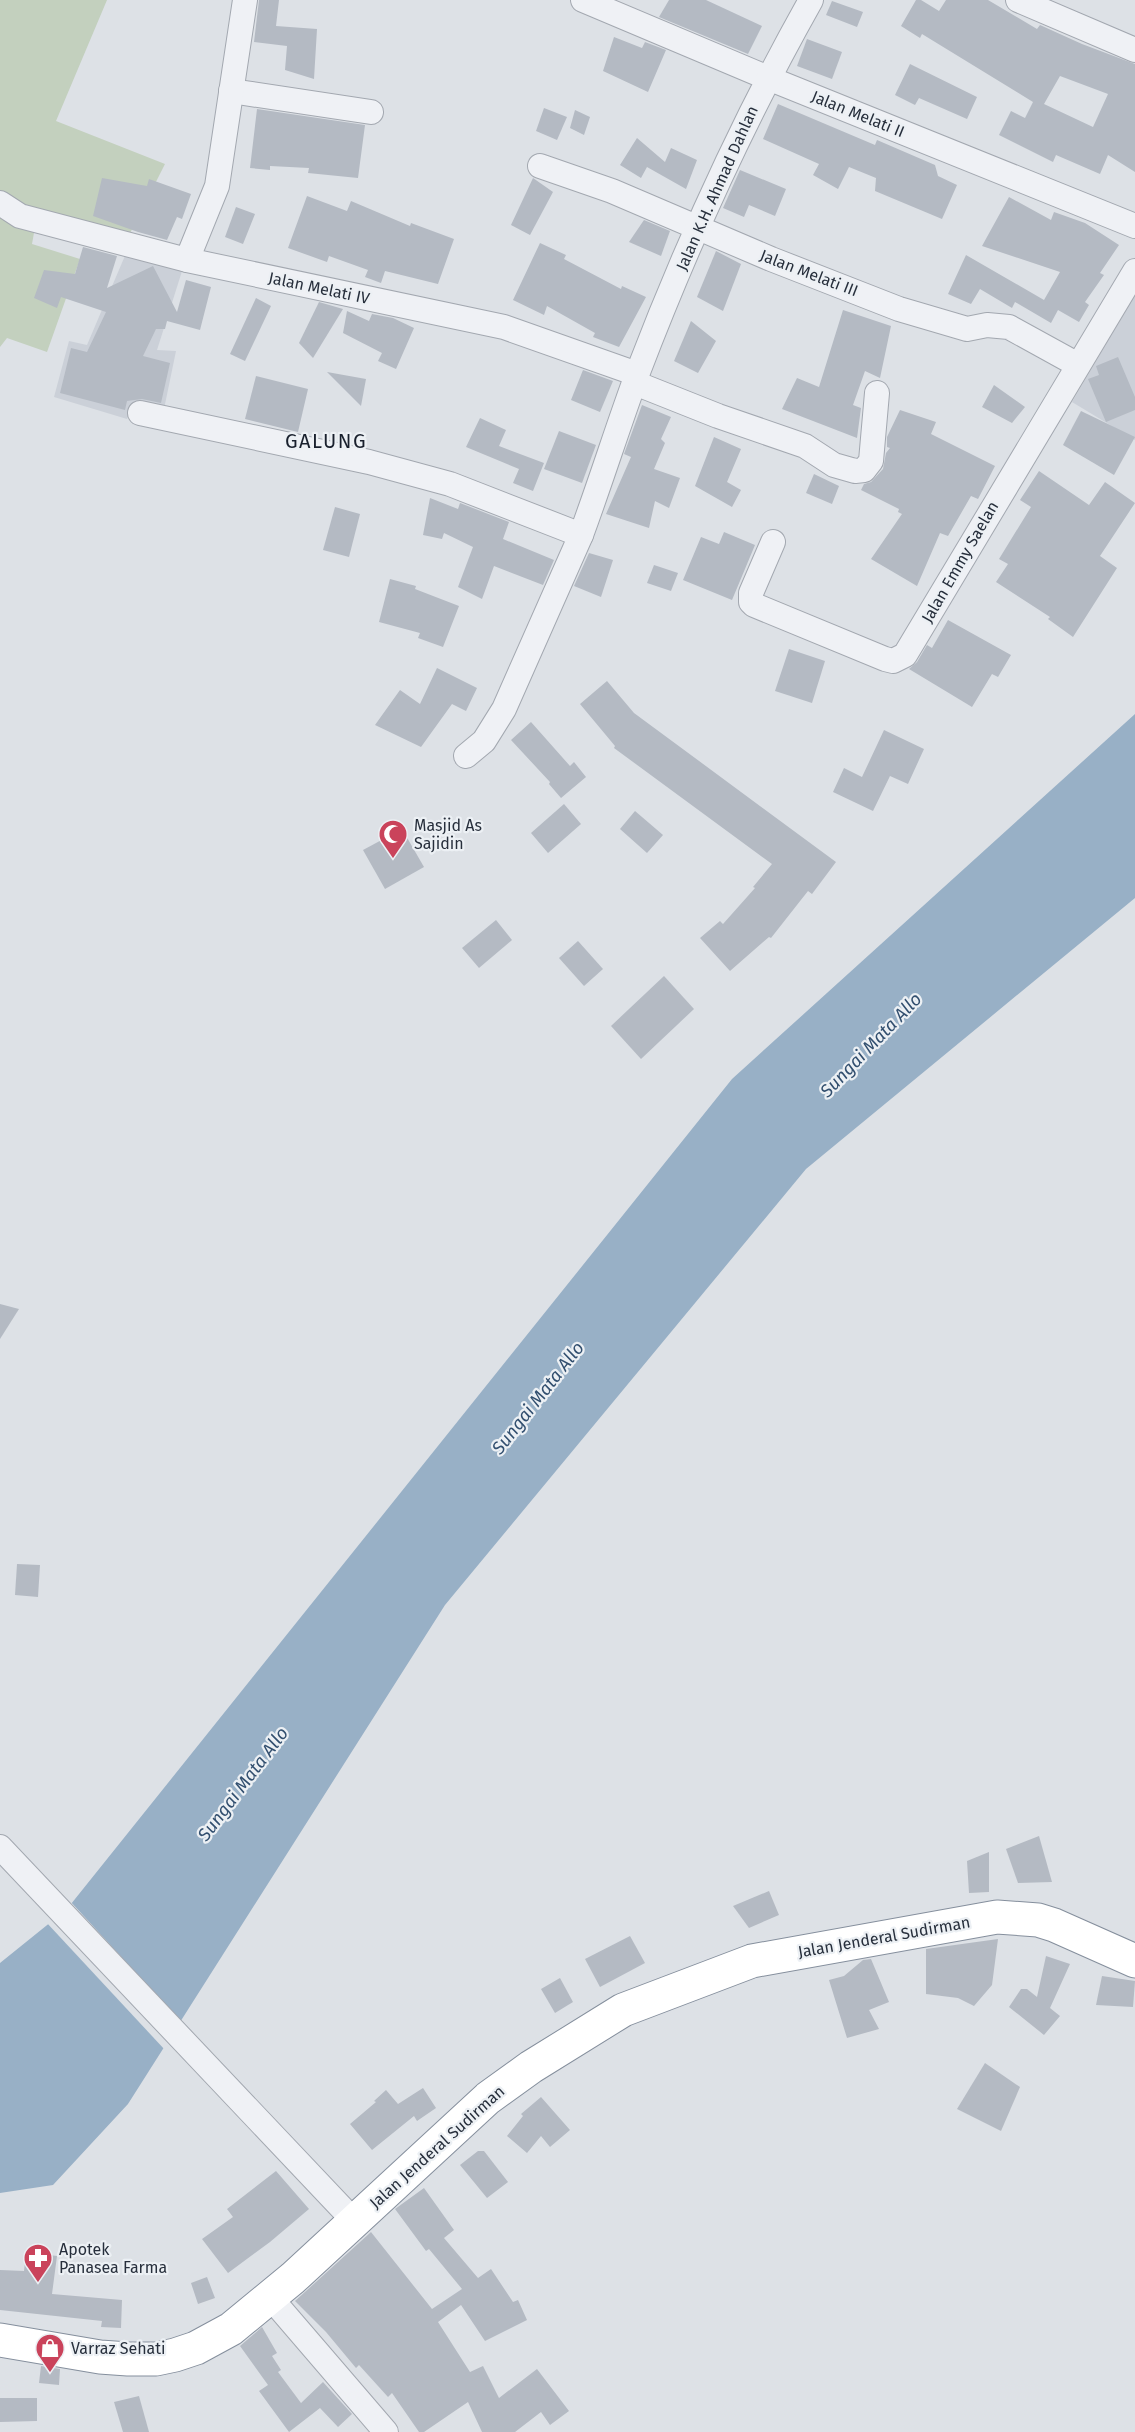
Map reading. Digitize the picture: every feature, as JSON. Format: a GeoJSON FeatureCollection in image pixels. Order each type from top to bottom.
{"type":"FeatureCollection","features":[{"type":"Feature","properties":{"kind":"highway","name":"Jalan Jenderal Sudirman"},"geometry":{"type":"LineString","coordinates":[[0,2340],[100,2357],[156,2359],[196,2348],[231,2329],[270,2297],[355,2222],[488,2098],[531,2067],[623,2010],[752,1961],[997,1917],[1038,1920],[1054,1925],[1135,1961]]}},
{"type":"Feature","properties":{"kind":"street"},"geometry":{"type":"LineString","coordinates":[[187,260],[217,186],[245,0]]}},
{"type":"Feature","properties":{"kind":"street","name":"Jalan Melati II"},"geometry":{"type":"LineString","coordinates":[[583,0],[768,78],[1135,226]]}},
{"type":"Feature","properties":{"kind":"street","name":"Jalan K.H. Ahmad Dahlan"},"geometry":{"type":"LineString","coordinates":[[466,756],[484,741],[504,709],[581,535],[636,379],[697,227],[768,78],[812,0]]}},
{"type":"Feature","properties":{"kind":"street"},"geometry":{"type":"LineString","coordinates":[[1018,0],[1135,50]]}},
{"type":"Feature","properties":{"kind":"street"},"geometry":{"type":"LineString","coordinates":[[231,91],[371,112]]}},
{"type":"Feature","properties":{"kind":"street","name":"Jalan Melati III"},"geometry":{"type":"LineString","coordinates":[[540,166],[612,191],[771,259],[899,309],[967,329],[987,325],[1009,327],[1078,365]]}},
{"type":"Feature","properties":{"kind":"street","name":"Jalan Melati IV"},"geometry":{"type":"LineString","coordinates":[[0,202],[20,216],[187,260],[504,327],[636,379],[718,416],[805,446],[834,465],[855,471],[864,470],[871,461],[877,393]]}},
{"type":"Feature","properties":{"kind":"street","name":"Jalan Emmy Saelan"},"geometry":{"type":"LineString","coordinates":[[772,542],[752,593],[751,602],[754,605],[893,661],[905,655],[1135,271]]}},
{"type":"Feature","properties":{"kind":"street"},"geometry":{"type":"LineString","coordinates":[[140,413],[369,462],[450,484],[581,535]]}},
{"type":"Feature","properties":{"kind":"street"},"geometry":{"type":"LineString","coordinates":[[4,1851],[355,2222]]}},
{"type":"Feature","properties":{"kind":"street"},"geometry":{"type":"LineString","coordinates":[[270,2297],[386,2432]]}},
{"type":"Feature","properties":{"kind":"shaded area"},"geometry":{"type":"Polygon","coordinates":[[[127,251],[183,268],[157,350],[176,351],[163,414],[132,407],[127,419],[54,397],[69,341],[87,345],[127,251]]]}},
{"type":"Feature","properties":{"kind":"shaded area"},"geometry":{"type":"Polygon","coordinates":[[[1135,295],[1135,440],[1072,402],[1135,295]]]}},
{"type":"Feature","properties":{"kind":"green space"},"geometry":{"type":"Polygon","coordinates":[[[0,0],[107,0],[56,121],[165,164],[123,247],[37,216],[32,244],[80,259],[47,352],[7,338],[0,347],[0,0]]]}},
{"type":"Feature","properties":{"kind":"water","name":"Sungai Mata Allo"},"geometry":{"type":"Polygon","coordinates":[[[1135,714],[1135,898],[806,1169],[445,1605],[128,2104],[53,2185],[0,2193],[0,1963],[67,1909],[732,1079],[1135,714]]]}},
{"type":"Feature","properties":{"kind":"pier"},"geometry":{"type":"Polygon","coordinates":[[[70,1901],[182,2023],[165,2050],[46,1922],[70,1901]]]}},
{"type":"Feature","properties":{"kind":"building"},"geometry":{"type":"Polygon","coordinates":[[[259,0],[279,0],[276,26],[317,29],[314,79],[285,70],[287,46],[254,42],[259,0]]]}},
{"type":"Feature","properties":{"kind":"building"},"geometry":{"type":"Polygon","coordinates":[[[669,0],[706,0],[762,26],[748,54],[659,17],[669,0]]]}},
{"type":"Feature","properties":{"kind":"building"},"geometry":{"type":"Polygon","coordinates":[[[916,0],[921,0],[939,11],[946,0],[988,0],[1037,29],[1040,25],[1135,64],[1135,172],[1108,155],[1100,174],[1056,155],[1053,162],[999,135],[1011,111],[1025,118],[1033,102],[922,34],[920,38],[901,26],[916,0]],[[1060,76],[1044,104],[1093,127],[1108,94],[1060,76]]]}},
{"type":"Feature","properties":{"kind":"building"},"geometry":{"type":"Polygon","coordinates":[[[832,1],[863,12],[857,27],[826,15],[832,1]]]}},
{"type":"Feature","properties":{"kind":"building"},"geometry":{"type":"Polygon","coordinates":[[[614,37],[642,48],[645,42],[666,50],[648,92],[603,71],[614,37]]]}},
{"type":"Feature","properties":{"kind":"building"},"geometry":{"type":"Polygon","coordinates":[[[807,39],[842,52],[832,79],[797,66],[807,39]]]}},
{"type":"Feature","properties":{"kind":"building"},"geometry":{"type":"Polygon","coordinates":[[[910,64],[977,97],[967,119],[919,98],[915,105],[895,95],[910,64]]]}},
{"type":"Feature","properties":{"kind":"building"},"geometry":{"type":"Polygon","coordinates":[[[778,104],[875,145],[877,140],[935,165],[938,176],[957,185],[942,219],[875,191],[876,178],[849,167],[838,189],[813,175],[819,164],[763,139],[778,104]]]}},
{"type":"Feature","properties":{"kind":"building"},"geometry":{"type":"Polygon","coordinates":[[[544,108],[567,117],[557,140],[536,131],[544,108]]]}},
{"type":"Feature","properties":{"kind":"building"},"geometry":{"type":"Polygon","coordinates":[[[257,109],[365,125],[358,178],[308,173],[309,168],[270,166],[270,170],[250,168],[257,109]]]}},
{"type":"Feature","properties":{"kind":"building"},"geometry":{"type":"Polygon","coordinates":[[[575,110],[590,117],[584,135],[570,128],[575,110]]]}},
{"type":"Feature","properties":{"kind":"building"},"geometry":{"type":"Polygon","coordinates":[[[637,138],[665,162],[671,148],[697,160],[686,189],[647,167],[641,178],[620,165],[637,138]]]}},
{"type":"Feature","properties":{"kind":"building"},"geometry":{"type":"Polygon","coordinates":[[[740,170],[786,189],[775,216],[749,205],[744,217],[723,208],[740,170]]]}},
{"type":"Feature","properties":{"kind":"building"},"geometry":{"type":"Polygon","coordinates":[[[102,178],[147,186],[149,179],[191,194],[182,219],[177,217],[167,240],[93,216],[102,178]]]}},
{"type":"Feature","properties":{"kind":"building"},"geometry":{"type":"Polygon","coordinates":[[[533,178],[553,192],[530,235],[511,225],[533,178]]]}},
{"type":"Feature","properties":{"kind":"building"},"geometry":{"type":"Polygon","coordinates":[[[307,196],[347,211],[351,201],[410,226],[411,223],[454,239],[438,284],[385,271],[381,283],[365,277],[368,270],[329,256],[327,262],[288,248],[307,196]]]}},
{"type":"Feature","properties":{"kind":"building"},"geometry":{"type":"Polygon","coordinates":[[[1009,197],[1051,220],[1054,212],[1085,223],[1119,245],[1100,273],[1104,275],[1085,302],[1089,305],[1079,322],[1058,310],[1051,323],[1015,302],[1012,308],[980,289],[971,304],[948,294],[966,255],[1044,300],[1060,272],[982,246],[1009,197]]]}},
{"type":"Feature","properties":{"kind":"building"},"geometry":{"type":"Polygon","coordinates":[[[236,207],[255,214],[243,244],[225,237],[236,207]]]}},
{"type":"Feature","properties":{"kind":"building"},"geometry":{"type":"Polygon","coordinates":[[[644,220],[670,231],[661,256],[629,242],[644,220]]]}},
{"type":"Feature","properties":{"kind":"building"},"geometry":{"type":"Polygon","coordinates":[[[540,243],[566,255],[564,259],[621,289],[622,286],[646,297],[619,347],[593,337],[595,333],[547,306],[544,315],[513,300],[540,243]]]}},
{"type":"Feature","properties":{"kind":"building"},"geometry":{"type":"Polygon","coordinates":[[[83,247],[117,256],[107,288],[153,266],[177,312],[186,280],[211,287],[200,330],[167,321],[165,329],[156,329],[143,356],[170,363],[161,403],[142,399],[127,401],[125,410],[60,393],[71,348],[87,352],[106,312],[61,297],[57,308],[34,298],[44,270],[75,274],[83,247]]]}},
{"type":"Feature","properties":{"kind":"building"},"geometry":{"type":"Polygon","coordinates":[[[716,251],[741,264],[723,311],[697,297],[716,251]]]}},
{"type":"Feature","properties":{"kind":"building"},"geometry":{"type":"Polygon","coordinates":[[[256,298],[271,306],[245,361],[230,354],[256,298]]]}},
{"type":"Feature","properties":{"kind":"building"},"geometry":{"type":"Polygon","coordinates":[[[319,302],[343,309],[313,358],[299,343],[319,302]]]}},
{"type":"Feature","properties":{"kind":"building"},"geometry":{"type":"Polygon","coordinates":[[[843,310],[891,326],[880,378],[865,371],[853,405],[861,408],[857,438],[782,409],[797,378],[819,387],[843,310]]]}},
{"type":"Feature","properties":{"kind":"building"},"geometry":{"type":"Polygon","coordinates":[[[347,311],[369,321],[372,314],[393,318],[414,328],[396,369],[378,361],[382,353],[343,333],[347,311]]]}},
{"type":"Feature","properties":{"kind":"building"},"geometry":{"type":"Polygon","coordinates":[[[691,321],[716,341],[698,373],[674,361],[691,321]]]}},
{"type":"Feature","properties":{"kind":"building"},"geometry":{"type":"Polygon","coordinates":[[[1118,357],[1135,397],[1135,410],[1106,422],[1088,379],[1099,375],[1096,366],[1118,357]]]}},
{"type":"Feature","properties":{"kind":"building"},"geometry":{"type":"Polygon","coordinates":[[[583,370],[613,381],[600,412],[571,400],[583,370]]]}},
{"type":"Feature","properties":{"kind":"building"},"geometry":{"type":"Polygon","coordinates":[[[327,372],[366,379],[361,406],[327,372]]]}},
{"type":"Feature","properties":{"kind":"building"},"geometry":{"type":"Polygon","coordinates":[[[256,376],[308,389],[298,432],[245,419],[256,376]]]}},
{"type":"Feature","properties":{"kind":"building"},"geometry":{"type":"Polygon","coordinates":[[[994,385],[1025,407],[1012,423],[982,407],[994,385]]]}},
{"type":"Feature","properties":{"kind":"building"},"geometry":{"type":"Polygon","coordinates":[[[642,405],[671,417],[661,439],[665,443],[654,469],[680,478],[669,508],[655,501],[649,528],[606,514],[631,457],[624,454],[642,405]]]}},
{"type":"Feature","properties":{"kind":"building"},"geometry":{"type":"Polygon","coordinates":[[[900,410],[936,422],[931,434],[995,466],[978,499],[971,496],[948,536],[940,533],[917,586],[871,559],[902,514],[898,512],[899,509],[861,490],[864,484],[871,482],[883,469],[886,453],[890,448],[887,447],[887,437],[900,410]]]}},
{"type":"Feature","properties":{"kind":"building"},"geometry":{"type":"Polygon","coordinates":[[[1081,411],[1135,437],[1114,475],[1063,445],[1081,411]]]}},
{"type":"Feature","properties":{"kind":"building"},"geometry":{"type":"Polygon","coordinates":[[[480,418],[506,430],[499,446],[544,463],[533,491],[513,483],[519,469],[466,447],[480,418]]]}},
{"type":"Feature","properties":{"kind":"building"},"geometry":{"type":"Polygon","coordinates":[[[559,431],[596,445],[582,483],[544,469],[559,431]]]}},
{"type":"Feature","properties":{"kind":"building"},"geometry":{"type":"Polygon","coordinates":[[[714,437],[741,449],[727,482],[741,490],[732,507],[695,486],[714,437]]]}},
{"type":"Feature","properties":{"kind":"building"},"geometry":{"type":"Polygon","coordinates":[[[1039,471],[1089,505],[1105,482],[1135,503],[1100,556],[1117,568],[1073,637],[1048,619],[1050,617],[996,582],[1008,564],[999,559],[1031,507],[1020,500],[1039,471]]]}},
{"type":"Feature","properties":{"kind":"building"},"geometry":{"type":"Polygon","coordinates":[[[814,474],[839,486],[832,504],[806,493],[814,474]]]}},
{"type":"Feature","properties":{"kind":"building"},"geometry":{"type":"Polygon","coordinates":[[[430,498],[458,509],[460,503],[509,522],[503,539],[554,560],[543,585],[494,566],[482,599],[458,587],[473,547],[444,533],[442,539],[423,535],[430,498]]]}},
{"type":"Feature","properties":{"kind":"building"},"geometry":{"type":"Polygon","coordinates":[[[335,507],[360,514],[349,557],[323,550],[335,507]]]}},
{"type":"Feature","properties":{"kind":"building"},"geometry":{"type":"Polygon","coordinates":[[[724,532],[755,545],[732,600],[683,580],[701,537],[719,544],[724,532]]]}},
{"type":"Feature","properties":{"kind":"building"},"geometry":{"type":"Polygon","coordinates":[[[589,553],[613,560],[601,597],[574,586],[589,553]]]}},
{"type":"Feature","properties":{"kind":"building"},"geometry":{"type":"Polygon","coordinates":[[[654,565],[678,573],[671,591],[647,583],[654,565]]]}},
{"type":"Feature","properties":{"kind":"building"},"geometry":{"type":"Polygon","coordinates":[[[390,579],[416,586],[415,589],[459,606],[443,647],[418,638],[420,633],[379,622],[390,579]]]}},
{"type":"Feature","properties":{"kind":"building"},"geometry":{"type":"Polygon","coordinates":[[[948,620],[1011,655],[998,677],[992,674],[972,707],[909,669],[917,662],[927,645],[932,648],[948,620]]]}},
{"type":"Feature","properties":{"kind":"building"},"geometry":{"type":"Polygon","coordinates":[[[789,649],[825,661],[812,703],[775,691],[789,649]]]}},
{"type":"Feature","properties":{"kind":"building"},"geometry":{"type":"Polygon","coordinates":[[[437,668],[477,688],[466,711],[452,704],[421,747],[375,725],[400,690],[420,704],[437,668]]]}},
{"type":"Feature","properties":{"kind":"building"},"geometry":{"type":"Polygon","coordinates":[[[607,681],[634,713],[836,862],[812,894],[808,891],[771,938],[769,937],[730,971],[700,938],[720,921],[723,924],[755,888],[753,887],[772,864],[614,748],[615,746],[580,704],[607,681]]]}},
{"type":"Feature","properties":{"kind":"building"},"geometry":{"type":"Polygon","coordinates":[[[531,722],[570,766],[574,762],[586,777],[561,798],[549,784],[550,782],[511,740],[531,722]]]}},
{"type":"Feature","properties":{"kind":"building"},"geometry":{"type":"Polygon","coordinates":[[[884,730],[924,749],[908,784],[890,776],[873,811],[833,792],[844,768],[862,777],[884,730]]]}},
{"type":"Feature","properties":{"kind":"building"},"geometry":{"type":"Polygon","coordinates":[[[564,804],[581,824],[548,853],[531,833],[564,804]]]}},
{"type":"Feature","properties":{"kind":"building"},"geometry":{"type":"Polygon","coordinates":[[[635,811],[663,835],[647,853],[620,829],[635,811]]]}},
{"type":"Feature","properties":{"kind":"building","name":"Masjid As Sajidin"},"geometry":{"type":"Polygon","coordinates":[[[402,829],[424,867],[385,889],[363,850],[402,829]]]}},
{"type":"Feature","properties":{"kind":"building"},"geometry":{"type":"Polygon","coordinates":[[[496,920],[512,940],[479,968],[462,948],[496,920]]]}},
{"type":"Feature","properties":{"kind":"building"},"geometry":{"type":"Polygon","coordinates":[[[578,941],[603,969],[584,986],[559,958],[578,941]]]}},
{"type":"Feature","properties":{"kind":"building"},"geometry":{"type":"Polygon","coordinates":[[[664,976],[694,1009],[641,1059],[611,1026],[664,976]]]}},
{"type":"Feature","properties":{"kind":"building"},"geometry":{"type":"Polygon","coordinates":[[[0,1304],[19,1309],[0,1339],[0,1304]]]}},
{"type":"Feature","properties":{"kind":"building"},"geometry":{"type":"Polygon","coordinates":[[[17,1564],[40,1565],[38,1597],[15,1595],[17,1564]]]}},
{"type":"Feature","properties":{"kind":"building"},"geometry":{"type":"Polygon","coordinates":[[[1039,1836],[1052,1882],[1018,1883],[1006,1849],[1039,1836]]]}},
{"type":"Feature","properties":{"kind":"building"},"geometry":{"type":"Polygon","coordinates":[[[989,1852],[989,1892],[969,1893],[967,1861],[989,1852]]]}},
{"type":"Feature","properties":{"kind":"building"},"geometry":{"type":"Polygon","coordinates":[[[769,1891],[779,1915],[749,1928],[733,1906],[769,1891]]]}},
{"type":"Feature","properties":{"kind":"building"},"geometry":{"type":"Polygon","coordinates":[[[630,1936],[645,1963],[600,1987],[585,1959],[630,1936]]]}},
{"type":"Feature","properties":{"kind":"building"},"geometry":{"type":"Polygon","coordinates":[[[998,1939],[992,1985],[974,2006],[958,1998],[926,1994],[926,1949],[998,1939]]]}},
{"type":"Feature","properties":{"kind":"building"},"geometry":{"type":"Polygon","coordinates":[[[1046,1956],[1070,1964],[1050,2008],[1060,2016],[1044,2035],[1009,2007],[1021,1989],[1027,1989],[1037,1997],[1046,1956]]]}},
{"type":"Feature","properties":{"kind":"building"},"geometry":{"type":"Polygon","coordinates":[[[871,1959],[889,2002],[869,2010],[879,2029],[847,2038],[829,1980],[844,1976],[863,1960],[871,1959]]]}},
{"type":"Feature","properties":{"kind":"building"},"geometry":{"type":"Polygon","coordinates":[[[1102,1976],[1135,1981],[1133,2007],[1096,2005],[1102,1976]]]}},
{"type":"Feature","properties":{"kind":"building"},"geometry":{"type":"Polygon","coordinates":[[[560,1978],[573,2002],[555,2013],[541,1989],[560,1978]]]}},
{"type":"Feature","properties":{"kind":"building"},"geometry":{"type":"Polygon","coordinates":[[[985,2063],[1020,2087],[1001,2131],[957,2109],[985,2063]]]}},
{"type":"Feature","properties":{"kind":"building"},"geometry":{"type":"Polygon","coordinates":[[[423,2088],[436,2108],[417,2121],[414,2116],[372,2150],[350,2124],[376,2102],[374,2101],[386,2090],[398,2104],[423,2088]]]}},
{"type":"Feature","properties":{"kind":"building"},"geometry":{"type":"Polygon","coordinates":[[[541,2097],[570,2130],[550,2147],[541,2136],[527,2153],[507,2136],[523,2116],[521,2114],[541,2097]]]}},
{"type":"Feature","properties":{"kind":"building"},"geometry":{"type":"Polygon","coordinates":[[[478,2151],[484,2151],[508,2182],[487,2198],[460,2165],[478,2151]]]}},
{"type":"Feature","properties":{"kind":"building"},"geometry":{"type":"Polygon","coordinates":[[[276,2171],[309,2209],[228,2273],[202,2239],[233,2217],[227,2209],[276,2171]]]}},
{"type":"Feature","properties":{"kind":"building"},"geometry":{"type":"Polygon","coordinates":[[[424,2188],[454,2230],[444,2238],[478,2278],[491,2269],[513,2302],[518,2300],[527,2320],[485,2341],[461,2305],[438,2322],[470,2372],[483,2366],[499,2398],[537,2369],[569,2411],[550,2425],[541,2412],[515,2432],[482,2432],[468,2402],[424,2432],[419,2432],[392,2393],[388,2397],[359,2365],[356,2368],[326,2332],[295,2301],[371,2232],[432,2309],[462,2289],[429,2249],[426,2251],[395,2209],[424,2188]]]}},
{"type":"Feature","properties":{"kind":"building"},"geometry":{"type":"Polygon","coordinates":[[[26,2252],[57,2256],[52,2294],[122,2300],[121,2328],[101,2327],[102,2321],[0,2310],[0,2270],[24,2271],[26,2252]]]}},
{"type":"Feature","properties":{"kind":"building"},"geometry":{"type":"Polygon","coordinates":[[[207,2277],[215,2298],[198,2304],[191,2283],[207,2277]]]}},
{"type":"Feature","properties":{"kind":"building"},"geometry":{"type":"Polygon","coordinates":[[[262,2327],[277,2353],[272,2356],[281,2370],[278,2372],[301,2403],[323,2382],[352,2414],[338,2427],[320,2408],[289,2432],[259,2391],[268,2385],[240,2346],[262,2327]]]}},
{"type":"Feature","properties":{"kind":"building","name":"Varraz Sehati"},"geometry":{"type":"Polygon","coordinates":[[[41,2366],[60,2369],[59,2385],[39,2383],[41,2366]]]}},
{"type":"Feature","properties":{"kind":"building"},"geometry":{"type":"Polygon","coordinates":[[[139,2396],[149,2432],[123,2432],[114,2402],[139,2396]]]}},
{"type":"Feature","properties":{"kind":"building"},"geometry":{"type":"Polygon","coordinates":[[[0,2398],[37,2398],[37,2421],[0,2422],[0,2398]]]}},
{"type":"Feature","properties":{"kind":"place","name":"Masjid As Sajidin"},"geometry":{"type":"Point","coordinates":[393,860]}},
{"type":"Feature","properties":{"kind":"place","name":"Apotek Panasea Farma"},"geometry":{"type":"Point","coordinates":[38,2284]}},
{"type":"Feature","properties":{"kind":"place","name":"Varraz Sehati"},"geometry":{"type":"Point","coordinates":[50,2374]}},
{"type":"Feature","properties":{"kind":"district","name":"GALUNG"},"geometry":{"type":"Point","coordinates":[326,441]}}]}
